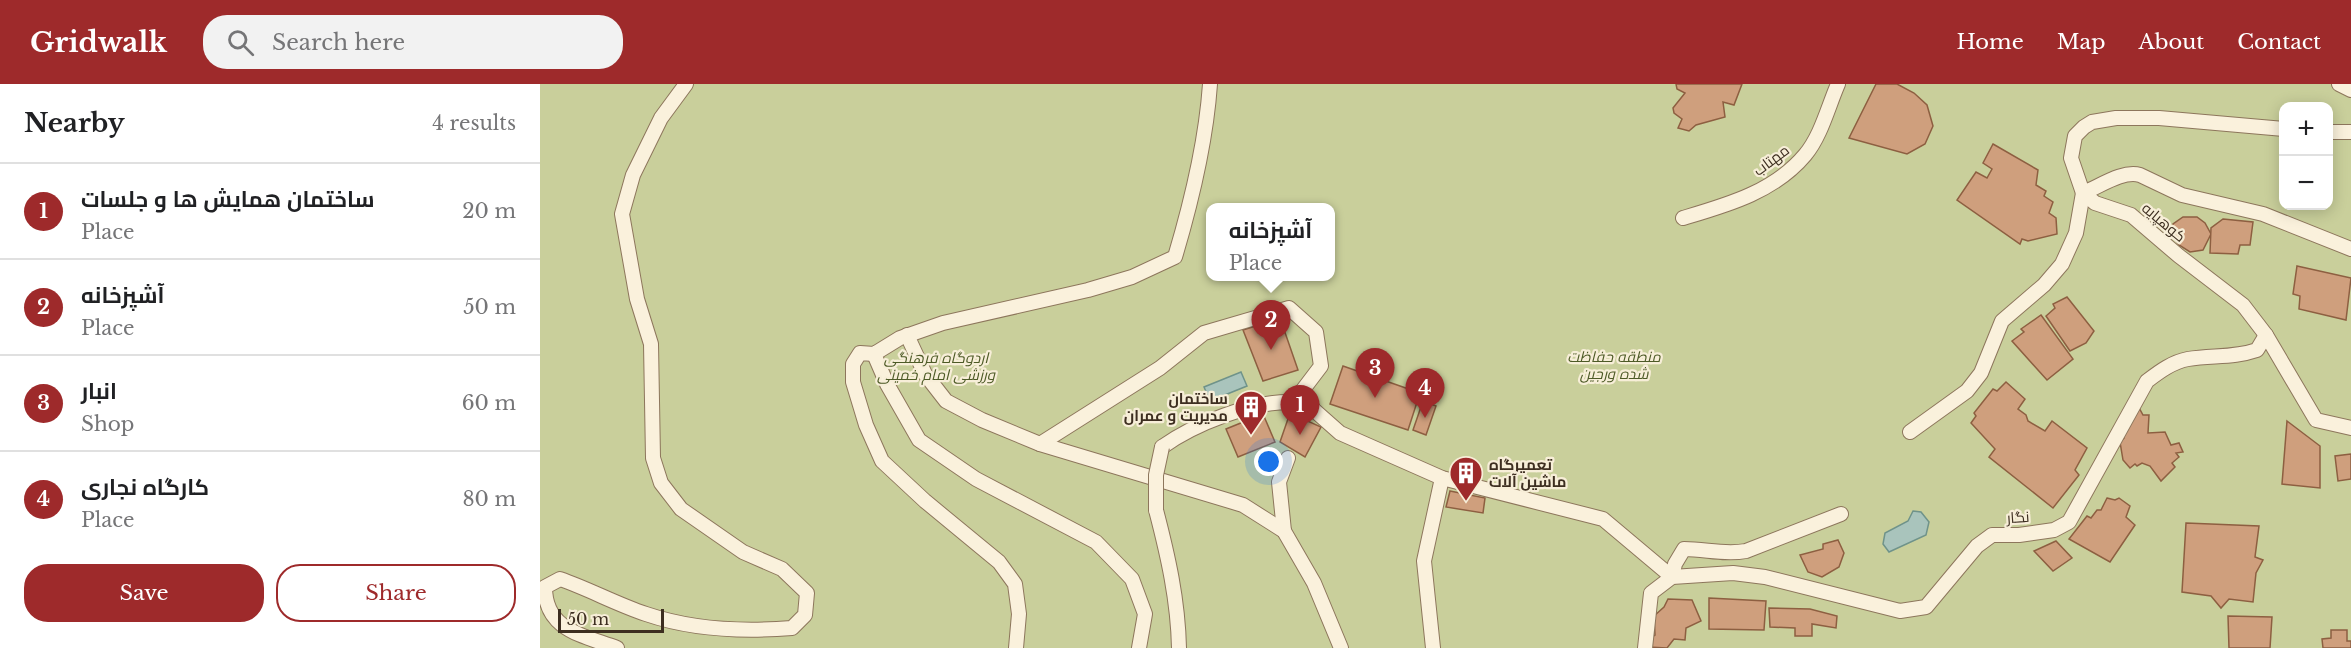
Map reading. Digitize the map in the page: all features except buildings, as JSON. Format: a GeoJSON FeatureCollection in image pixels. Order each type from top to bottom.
{"type":"FeatureCollection","features":[{"type":"Feature","properties":{"kind":"street"},"geometry":{"type":"LineString","coordinates":[[617,648],[557,623],[545,603],[545,587],[560,579],[645,614],[690,626],[755,631],[792,628],[805,615],[807,593],[782,569],[743,552],[681,509],[661,483],[653,458],[651,344],[635,288],[622,214],[633,176],[661,118],[686,84]]}},
{"type":"Feature","properties":{"kind":"street"},"geometry":{"type":"LineString","coordinates":[[1016,648],[1020,614],[1016,584],[999,562],[925,501],[882,461],[866,425],[853,382],[853,364],[860,353],[874,354],[907,335],[943,322],[1088,290],[1132,277],[1174,257],[1193,198],[1209,110],[1210,84]]}},
{"type":"Feature","properties":{"kind":"street","name":"مهتاب"},"geometry":{"type":"LineString","coordinates":[[1683,218],[1733,203],[1770,185],[1779,178],[1804,155],[1818,133],[1838,84]]}},
{"type":"Feature","properties":{"kind":"street"},"geometry":{"type":"LineString","coordinates":[[2339,84],[2351,90]]}},
{"type":"Feature","properties":{"kind":"street"},"geometry":{"type":"LineString","coordinates":[[1910,432],[1967,391],[1981,373],[2002,321],[2044,285],[2062,264],[2076,233],[2083,194],[2071,158],[2072,146],[2076,136],[2092,122],[2116,118],[2159,118],[2279,129]]}},
{"type":"Feature","properties":{"kind":"street"},"geometry":{"type":"LineString","coordinates":[[2333,132],[2351,132]]}},
{"type":"Feature","properties":{"kind":"street"},"geometry":{"type":"LineString","coordinates":[[2083,194],[2133,173],[2182,195],[2264,214],[2351,249]]}},
{"type":"Feature","properties":{"kind":"street","name":"کوهپایه"},"geometry":{"type":"LineString","coordinates":[[2083,194],[2095,203],[2131,215],[2179,256],[2243,305],[2266,335],[2316,420],[2351,428]]}},
{"type":"Feature","properties":{"kind":"street"},"geometry":{"type":"LineString","coordinates":[[1040,444],[1160,368],[1204,333],[1289,308],[1316,333],[1321,366],[1302,391],[1314,410],[1340,434],[1442,478],[1603,519],[1672,577]]}},
{"type":"Feature","properties":{"kind":"street"},"geometry":{"type":"LineString","coordinates":[[907,335],[926,374],[946,401],[982,420],[1040,444],[1243,505],[1284,531]]}},
{"type":"Feature","properties":{"kind":"street","name":"نگار"},"geometry":{"type":"LineString","coordinates":[[1672,577],[1733,573],[1765,577],[1900,611],[1926,607],[1977,546],[1992,535],[2019,535],[2054,530],[2069,522],[2147,381],[2165,368],[2187,359],[2240,356],[2257,350],[2266,335]]}},
{"type":"Feature","properties":{"kind":"street"},"geometry":{"type":"LineString","coordinates":[[874,354],[887,384],[919,440],[976,479],[1096,542],[1132,579],[1145,614],[1139,648]]}},
{"type":"Feature","properties":{"kind":"street"},"geometry":{"type":"LineString","coordinates":[[1179,648],[1179,619],[1170,565],[1156,510],[1156,475],[1162,447],[1184,432],[1249,408],[1294,401],[1314,410]]}},
{"type":"Feature","properties":{"kind":"street"},"geometry":{"type":"LineString","coordinates":[[1288,458],[1280,482],[1284,531],[1314,583],[1341,648]]}},
{"type":"Feature","properties":{"kind":"street"},"geometry":{"type":"LineString","coordinates":[[1433,648],[1424,561],[1442,478]]}},
{"type":"Feature","properties":{"kind":"street"},"geometry":{"type":"LineString","coordinates":[[1645,648],[1651,593],[1672,577],[1675,564],[1684,549],[1703,549],[1731,554],[1841,514]]}},
{"type":"Feature","properties":{"kind":"green space","name":"منطقه حفاظت شده ورجین"},"geometry":{"type":"Polygon","coordinates":[[[540,84],[2351,84],[2351,648],[540,648],[540,84]]]}},
{"type":"Feature","properties":{"kind":"water"},"geometry":{"type":"Polygon","coordinates":[[[1241,372],[1247,386],[1210,401],[1204,387],[1241,372]]]}},
{"type":"Feature","properties":{"kind":"water"},"geometry":{"type":"Polygon","coordinates":[[[1913,511],[1921,512],[1929,522],[1926,535],[1889,552],[1883,544],[1885,533],[1908,521],[1913,511]]]}},
{"type":"Feature","properties":{"kind":"place","name":"آشپزخانه"},"geometry":{"type":"Point","coordinates":[1271,350]}},
{"type":"Feature","properties":{"kind":"place","name":"انبار"},"geometry":{"type":"Point","coordinates":[1375,398]}},
{"type":"Feature","properties":{"kind":"place","name":"کارگاه نجاری"},"geometry":{"type":"Point","coordinates":[1425,418]}},
{"type":"Feature","properties":{"kind":"place","name":"ساختمان همایش ها و جلسات"},"geometry":{"type":"Point","coordinates":[1300,435]}},
{"type":"Feature","properties":{"kind":"place","name":"ساختمان مدیریت و عمران"},"geometry":{"type":"Point","coordinates":[1251,436]}},
{"type":"Feature","properties":{"kind":"place","name":"تعمیرگاه ماشین آلات"},"geometry":{"type":"Point","coordinates":[1466,502]}},
{"type":"Feature","properties":{"kind":"park label","name":"اردوگاه فرهنگی ورزشی امام خمینی"},"geometry":{"type":"Point","coordinates":[936,366]}}]}
